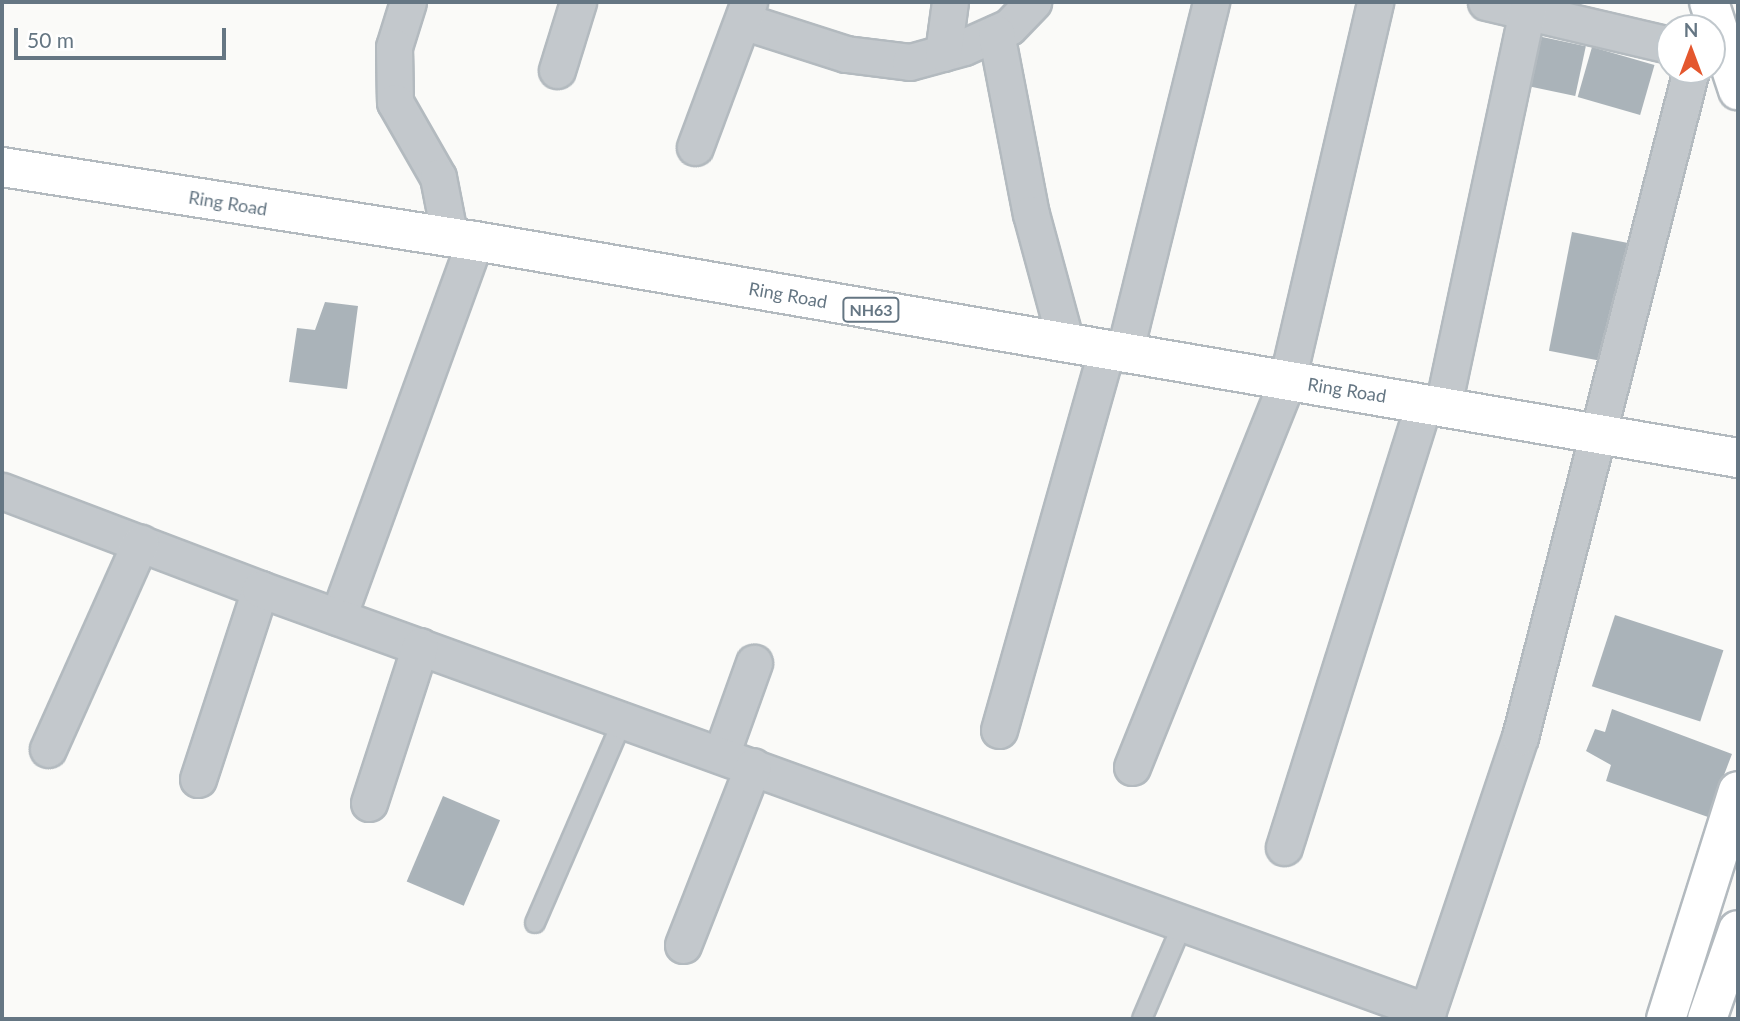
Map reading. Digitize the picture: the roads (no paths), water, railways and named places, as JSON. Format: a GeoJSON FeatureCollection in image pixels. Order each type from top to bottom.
{"type":"FeatureCollection","features":[{"type":"Feature","properties":{"kind":"main road","name":"Ring Road"},"geometry":{"type":"LineString","coordinates":[[2,167],[462,240],[1115,353],[1598,431],[1738,458]]}},
{"type":"Feature","properties":{"kind":"main road"},"geometry":{"type":"LineString","coordinates":[[1666,1019],[1738,792]]}},
{"type":"Feature","properties":{"kind":"main road"},"geometry":{"type":"LineString","coordinates":[[1716,1017],[1738,930]]}},
{"type":"Feature","properties":{"kind":"street"},"geometry":{"type":"LineString","coordinates":[[338,617],[462,240],[438,177],[395,102],[394,47],[408,2]]}},
{"type":"Feature","properties":{"kind":"street"},"geometry":{"type":"LineString","coordinates":[[557,71],[578,2]]}},
{"type":"Feature","properties":{"kind":"street"},"geometry":{"type":"LineString","coordinates":[[943,53],[950,2]]}},
{"type":"Feature","properties":{"kind":"street"},"geometry":{"type":"LineString","coordinates":[[695,147],[746,11],[846,54],[910,62],[943,53],[1009,27],[1032,2]]}},
{"type":"Feature","properties":{"kind":"street"},"geometry":{"type":"LineString","coordinates":[[999,730],[1115,353],[1211,2]]}},
{"type":"Feature","properties":{"kind":"street"},"geometry":{"type":"LineString","coordinates":[[1132,767],[1287,381],[1375,2]]}},
{"type":"Feature","properties":{"kind":"street"},"geometry":{"type":"LineString","coordinates":[[1486,2],[1528,6],[1656,41]]}},
{"type":"Feature","properties":{"kind":"street"},"geometry":{"type":"LineString","coordinates":[[1284,847],[1434,405],[1528,6]]}},
{"type":"Feature","properties":{"kind":"street"},"geometry":{"type":"LineString","coordinates":[[996,33],[1031,214],[1066,343]]}},
{"type":"Feature","properties":{"kind":"street"},"geometry":{"type":"LineString","coordinates":[[2,491],[260,589],[1183,923],[1426,1015],[1520,737],[1687,84]]}},
{"type":"Feature","properties":{"kind":"street"},"geometry":{"type":"LineString","coordinates":[[48,749],[140,543]]}},
{"type":"Feature","properties":{"kind":"street"},"geometry":{"type":"LineString","coordinates":[[198,779],[260,589]]}},
{"type":"Feature","properties":{"kind":"street"},"geometry":{"type":"LineString","coordinates":[[369,803],[420,646]]}},
{"type":"Feature","properties":{"kind":"street"},"geometry":{"type":"LineString","coordinates":[[683,945],[737,761],[754,663]]}},
{"type":"Feature","properties":{"kind":"lane"},"geometry":{"type":"LineString","coordinates":[[535,923],[623,720]]}},
{"type":"Feature","properties":{"kind":"lane"},"geometry":{"type":"LineString","coordinates":[[1142,1019],[1183,923]]}}]}
